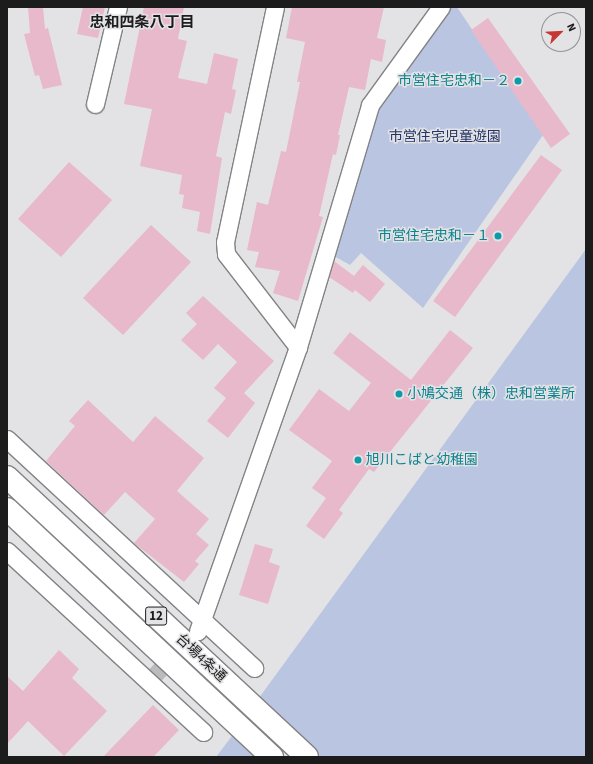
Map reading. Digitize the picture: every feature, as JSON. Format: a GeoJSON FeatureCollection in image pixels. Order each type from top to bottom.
{"type":"FeatureCollection","features":[{"type":"Feature","properties":{"kind":"highway","name":"台場4条通"},"geometry":{"type":"LineString","coordinates":[[7,477],[306,756]]}},
{"type":"Feature","properties":{"kind":"highway","name":"台場4条通"},"geometry":{"type":"LineString","coordinates":[[7,509],[272,757]]}},
{"type":"Feature","properties":{"kind":"street"},"geometry":{"type":"LineString","coordinates":[[95,104],[118,7]]}},
{"type":"Feature","properties":{"kind":"street"},"geometry":{"type":"LineString","coordinates":[[275,7],[225,242],[226,254],[298,348]]}},
{"type":"Feature","properties":{"kind":"street"},"geometry":{"type":"LineString","coordinates":[[200,626],[298,348],[370,104],[441,7]]}},
{"type":"Feature","properties":{"kind":"street"},"geometry":{"type":"LineString","coordinates":[[7,439],[200,626],[254,668]]}},
{"type":"Feature","properties":{"kind":"street"},"geometry":{"type":"LineString","coordinates":[[7,551],[151,680],[203,732]]}},
{"type":"Feature","properties":{"kind":"green space","name":"市営住宅児童遊園"},"geometry":{"type":"Polygon","coordinates":[[[441,7],[457,7],[543,135],[423,308],[361,253],[350,265],[327,252],[370,105],[441,7]]]}},
{"type":"Feature","properties":{"kind":"green space"},"geometry":{"type":"Polygon","coordinates":[[[586,249],[586,757],[316,757],[256,702],[586,249]]]}},
{"type":"Feature","properties":{"kind":"green space"},"geometry":{"type":"Polygon","coordinates":[[[235,732],[262,757],[216,757],[235,732]]]}},
{"type":"Feature","properties":{"kind":"building"},"geometry":{"type":"Polygon","coordinates":[[[28,7],[43,7],[45,29],[48,28],[62,85],[43,89],[39,75],[35,76],[24,34],[30,33],[28,7]]]}},
{"type":"Feature","properties":{"kind":"building"},"geometry":{"type":"Polygon","coordinates":[[[83,7],[105,7],[98,38],[77,34],[83,7]]]}},
{"type":"Feature","properties":{"kind":"building"},"geometry":{"type":"Polygon","coordinates":[[[144,7],[184,7],[178,39],[187,41],[178,78],[207,84],[214,53],[238,59],[232,89],[236,90],[231,114],[225,112],[216,156],[222,158],[210,234],[197,231],[200,212],[182,208],[184,195],[179,194],[182,175],[140,166],[152,109],[124,104],[144,7]]]}},
{"type":"Feature","properties":{"kind":"building"},"geometry":{"type":"Polygon","coordinates":[[[292,7],[384,7],[377,38],[386,40],[382,62],[371,59],[365,90],[349,87],[338,135],[340,135],[336,155],[333,154],[319,216],[323,217],[298,301],[273,293],[280,271],[255,267],[259,252],[247,250],[257,202],[268,205],[281,151],[286,152],[300,82],[297,82],[305,42],[286,38],[292,7]]]}},
{"type":"Feature","properties":{"kind":"building","name":"市営住宅忠和－２"},"geometry":{"type":"Polygon","coordinates":[[[488,18],[570,134],[551,148],[471,30],[488,18]]]}},
{"type":"Feature","properties":{"kind":"building","name":"市営住宅忠和－１"},"geometry":{"type":"Polygon","coordinates":[[[541,155],[562,170],[455,317],[433,301],[541,155]]]}},
{"type":"Feature","properties":{"kind":"building"},"geometry":{"type":"Polygon","coordinates":[[[69,162],[112,200],[61,257],[18,219],[69,162]]]}},
{"type":"Feature","properties":{"kind":"building"},"geometry":{"type":"Polygon","coordinates":[[[151,225],[191,262],[123,335],[83,298],[151,225]]]}},
{"type":"Feature","properties":{"kind":"building"},"geometry":{"type":"Polygon","coordinates":[[[334,261],[354,276],[363,265],[385,284],[370,302],[355,290],[353,293],[329,277],[334,261]]]}},
{"type":"Feature","properties":{"kind":"building"},"geometry":{"type":"Polygon","coordinates":[[[203,296],[274,361],[244,393],[255,403],[228,438],[207,421],[226,398],[214,388],[237,362],[218,344],[203,360],[181,340],[197,324],[186,313],[203,296]]]}},
{"type":"Feature","properties":{"kind":"building"},"geometry":{"type":"Polygon","coordinates":[[[450,330],[473,348],[374,472],[369,469],[339,510],[343,513],[324,539],[306,526],[326,498],[312,488],[332,461],[289,430],[319,389],[349,411],[371,383],[333,353],[350,332],[411,380],[450,330]]]}},
{"type":"Feature","properties":{"kind":"building"},"geometry":{"type":"Polygon","coordinates":[[[88,400],[133,442],[155,416],[204,458],[177,491],[209,519],[196,534],[209,545],[195,561],[199,564],[184,582],[134,543],[155,519],[125,492],[104,515],[46,461],[75,426],[69,421],[88,400]]]}},
{"type":"Feature","properties":{"kind":"building"},"geometry":{"type":"Polygon","coordinates":[[[255,544],[273,549],[269,562],[280,566],[268,604],[239,595],[255,544]]]}},
{"type":"Feature","properties":{"kind":"building"},"geometry":{"type":"Polygon","coordinates":[[[59,650],[79,669],[72,678],[107,711],[64,756],[28,721],[7,744],[7,676],[23,691],[59,650]]]}},
{"type":"Feature","properties":{"kind":"building"},"geometry":{"type":"Polygon","coordinates":[[[153,705],[179,730],[159,751],[153,757],[103,757],[153,705]]]}},
{"type":"Feature","properties":{"kind":"tunnel"},"geometry":{"type":"LineString","coordinates":[[154,676],[194,634]]}},
{"type":"Feature","properties":{"kind":"place","name":"市営住宅忠和－２"},"geometry":{"type":"Point","coordinates":[518,81]}},
{"type":"Feature","properties":{"kind":"place","name":"市営住宅忠和－１"},"geometry":{"type":"Point","coordinates":[498,236]}},
{"type":"Feature","properties":{"kind":"place","name":"小鳩交通（株）忠和営業所"},"geometry":{"type":"Point","coordinates":[399,394]}},
{"type":"Feature","properties":{"kind":"place","name":"旭川こばと幼稚園"},"geometry":{"type":"Point","coordinates":[358,460]}},
{"type":"Feature","properties":{"kind":"district","name":"忠和四条八丁目"},"geometry":{"type":"Point","coordinates":[142,23]}}]}
